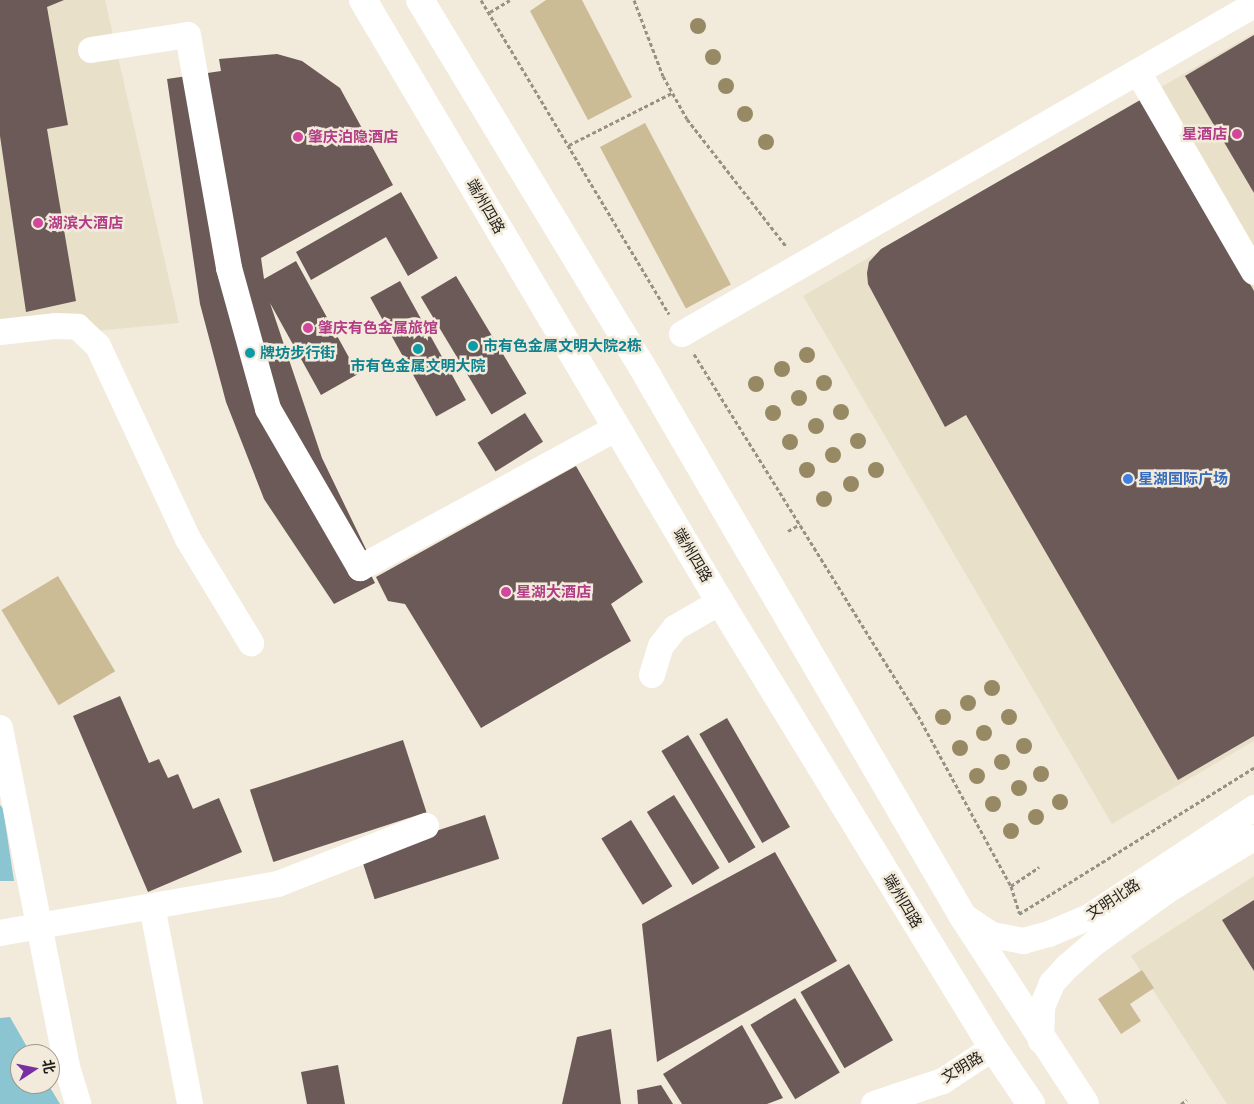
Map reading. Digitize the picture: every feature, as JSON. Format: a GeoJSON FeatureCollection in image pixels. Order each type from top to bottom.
{"type":"FeatureCollection","features":[{"type":"Feature","properties":{"kind":"main road","name":"端州四路"},"geometry":{"type":"LineString","coordinates":[[363,0],[720,602],[993,1048],[1031,1104]]}},
{"type":"Feature","properties":{"kind":"main road"},"geometry":{"type":"LineString","coordinates":[[420,0],[648,377],[962,915],[1041,1041],[1085,1104]]}},
{"type":"Feature","properties":{"kind":"street"},"geometry":{"type":"LineString","coordinates":[[682,334],[1254,5]]}},
{"type":"Feature","properties":{"kind":"street"},"geometry":{"type":"LineString","coordinates":[[91,50],[188,35],[229,268],[268,409],[360,568],[617,428]]}},
{"type":"Feature","properties":{"kind":"street"},"geometry":{"type":"LineString","coordinates":[[1138,72],[1254,272]]}},
{"type":"Feature","properties":{"kind":"street"},"geometry":{"type":"LineString","coordinates":[[0,332],[55,326],[78,328],[98,346],[188,539],[251,643]]}},
{"type":"Feature","properties":{"kind":"street"},"geometry":{"type":"LineString","coordinates":[[675,628],[720,602]]}},
{"type":"Feature","properties":{"kind":"street"},"geometry":{"type":"LineString","coordinates":[[0,728],[6,776],[40,925],[67,1068],[78,1104]]}},
{"type":"Feature","properties":{"kind":"street","name":"文明北路"},"geometry":{"type":"LineString","coordinates":[[962,915],[992,935],[1023,941],[1049,934],[1089,917],[1254,808]]}},
{"type":"Feature","properties":{"kind":"street"},"geometry":{"type":"LineString","coordinates":[[0,933],[278,884],[426,826]]}},
{"type":"Feature","properties":{"kind":"street","name":"文明北路"},"geometry":{"type":"LineString","coordinates":[[1041,1041],[1042,1007],[1052,983],[1068,966],[1096,942],[1168,890],[1254,838]]}},
{"type":"Feature","properties":{"kind":"street"},"geometry":{"type":"LineString","coordinates":[[152,906],[190,1104]]}},
{"type":"Feature","properties":{"kind":"street","name":"文明路"},"geometry":{"type":"LineString","coordinates":[[874,1104],[942,1081],[993,1048]]}},
{"type":"Feature","properties":{"kind":"path"},"geometry":{"type":"LineString","coordinates":[[480,0],[490,12],[682,334],[916,710],[1011,886],[1019,913],[1023,941]]}},
{"type":"Feature","properties":{"kind":"path"},"geometry":{"type":"LineString","coordinates":[[490,12],[510,0]]}},
{"type":"Feature","properties":{"kind":"path"},"geometry":{"type":"LineString","coordinates":[[634,0],[641,26],[672,93],[692,127],[763,213],[798,266]]}},
{"type":"Feature","properties":{"kind":"path"},"geometry":{"type":"LineString","coordinates":[[569,146],[672,93]]}},
{"type":"Feature","properties":{"kind":"path"},"geometry":{"type":"LineString","coordinates":[[788,531],[800,524]]}},
{"type":"Feature","properties":{"kind":"path"},"geometry":{"type":"LineString","coordinates":[[1019,913],[1254,768]]}},
{"type":"Feature","properties":{"kind":"path"},"geometry":{"type":"LineString","coordinates":[[1011,886],[1040,867]]}},
{"type":"Feature","properties":{"kind":"path"},"geometry":{"type":"LineString","coordinates":[[1181,1104],[1188,1100]]}},
{"type":"Feature","properties":{"kind":"shaded area"},"geometry":{"type":"Polygon","coordinates":[[[0,0],[105,0],[179,323],[0,340],[0,0]]]}},
{"type":"Feature","properties":{"kind":"shaded area"},"geometry":{"type":"Polygon","coordinates":[[[546,0],[582,0],[632,97],[588,120],[530,11],[546,0]]]}},
{"type":"Feature","properties":{"kind":"shaded area","name":"星湖国际广场"},"geometry":{"type":"Polygon","coordinates":[[[1254,33],[1254,741],[1112,824],[803,296],[1254,33]]]}},
{"type":"Feature","properties":{"kind":"shaded area"},"geometry":{"type":"Polygon","coordinates":[[[645,123],[731,285],[686,309],[600,147],[645,123]]]}},
{"type":"Feature","properties":{"kind":"shaded area"},"geometry":{"type":"Polygon","coordinates":[[[58,576],[115,671],[59,705],[1,610],[58,576]]]}},
{"type":"Feature","properties":{"kind":"shaded area"},"geometry":{"type":"Polygon","coordinates":[[[1254,876],[1254,1104],[1227,1104],[1131,956],[1254,876]]]}},
{"type":"Feature","properties":{"kind":"shaded area"},"geometry":{"type":"Polygon","coordinates":[[[1142,970],[1154,988],[1130,1004],[1141,1021],[1121,1034],[1098,999],[1142,970]]]}},
{"type":"Feature","properties":{"kind":"water"},"geometry":{"type":"Polygon","coordinates":[[[0,805],[3,808],[14,881],[0,881],[0,805]]]}},
{"type":"Feature","properties":{"kind":"water"},"geometry":{"type":"Polygon","coordinates":[[[10,1017],[25,1044],[10,1044],[10,1094],[54,1094],[60,1104],[0,1104],[0,1018],[10,1017]]]}},
{"type":"Feature","properties":{"kind":"building","name":"湖滨大酒店"},"geometry":{"type":"Polygon","coordinates":[[[0,0],[64,0],[47,7],[68,125],[47,129],[76,301],[26,312],[0,136],[0,0]]]}},
{"type":"Feature","properties":{"kind":"building","name":"星酒店"},"geometry":{"type":"Polygon","coordinates":[[[1254,35],[1254,193],[1185,76],[1254,35]]]}},
{"type":"Feature","properties":{"kind":"building"},"geometry":{"type":"Polygon","coordinates":[[[277,54],[302,61],[340,88],[393,185],[261,258],[264,279],[296,261],[358,374],[321,395],[270,303],[322,458],[376,570],[371,575],[375,583],[334,604],[264,499],[226,402],[200,304],[167,79],[221,71],[219,59],[277,54]]]}},
{"type":"Feature","properties":{"kind":"building","name":"星湖国际广场"},"geometry":{"type":"Polygon","coordinates":[[[1142,99],[1254,291],[1254,736],[1178,780],[966,415],[945,427],[868,284],[867,273],[869,262],[881,249],[1142,99]]]}},
{"type":"Feature","properties":{"kind":"building"},"geometry":{"type":"Polygon","coordinates":[[[401,192],[438,258],[408,276],[386,237],[311,280],[296,252],[401,192]]]}},
{"type":"Feature","properties":{"kind":"building","name":"市有色金属文明大院2栋"},"geometry":{"type":"Polygon","coordinates":[[[456,276],[527,393],[491,415],[421,297],[456,276]]]}},
{"type":"Feature","properties":{"kind":"building","name":"市有色金属文明大院"},"geometry":{"type":"Polygon","coordinates":[[[400,281],[466,400],[436,416],[370,297],[400,281]]]}},
{"type":"Feature","properties":{"kind":"building"},"geometry":{"type":"Polygon","coordinates":[[[525,413],[543,442],[496,472],[478,443],[525,413]]]}},
{"type":"Feature","properties":{"kind":"building","name":"星湖大酒店"},"geometry":{"type":"Polygon","coordinates":[[[576,466],[643,582],[611,604],[631,641],[481,728],[405,604],[388,601],[376,577],[576,466]]]}},
{"type":"Feature","properties":{"kind":"building"},"geometry":{"type":"Polygon","coordinates":[[[120,696],[149,763],[159,759],[168,778],[178,774],[193,809],[219,798],[242,852],[148,892],[73,716],[120,696]]]}},
{"type":"Feature","properties":{"kind":"building"},"geometry":{"type":"Polygon","coordinates":[[[727,718],[790,827],[762,843],[699,734],[727,718]]]}},
{"type":"Feature","properties":{"kind":"building"},"geometry":{"type":"Polygon","coordinates":[[[688,735],[755,847],[729,863],[661,751],[688,735]]]}},
{"type":"Feature","properties":{"kind":"building"},"geometry":{"type":"Polygon","coordinates":[[[403,740],[426,812],[273,862],[250,790],[403,740]]]}},
{"type":"Feature","properties":{"kind":"building"},"geometry":{"type":"Polygon","coordinates":[[[674,795],[720,868],[692,885],[647,812],[674,795]]]}},
{"type":"Feature","properties":{"kind":"building"},"geometry":{"type":"Polygon","coordinates":[[[485,815],[499,859],[375,899],[360,855],[485,815]]]}},
{"type":"Feature","properties":{"kind":"building"},"geometry":{"type":"Polygon","coordinates":[[[631,820],[672,886],[643,905],[601,839],[631,820]]]}},
{"type":"Feature","properties":{"kind":"building"},"geometry":{"type":"Polygon","coordinates":[[[775,852],[837,961],[657,1062],[642,924],[775,852]]]}},
{"type":"Feature","properties":{"kind":"building"},"geometry":{"type":"Polygon","coordinates":[[[1254,900],[1254,971],[1222,920],[1254,900]]]}},
{"type":"Feature","properties":{"kind":"building"},"geometry":{"type":"Polygon","coordinates":[[[849,964],[893,1040],[845,1068],[801,992],[849,964]]]}},
{"type":"Feature","properties":{"kind":"building"},"geometry":{"type":"Polygon","coordinates":[[[795,998],[840,1073],[795,1099],[750,1025],[795,998]]]}},
{"type":"Feature","properties":{"kind":"building"},"geometry":{"type":"Polygon","coordinates":[[[742,1025],[783,1098],[767,1104],[682,1104],[663,1074],[742,1025]]]}},
{"type":"Feature","properties":{"kind":"building"},"geometry":{"type":"Polygon","coordinates":[[[611,1029],[621,1104],[562,1104],[577,1037],[611,1029]]]}},
{"type":"Feature","properties":{"kind":"building"},"geometry":{"type":"Polygon","coordinates":[[[338,1065],[345,1104],[307,1104],[301,1072],[338,1065]]]}},
{"type":"Feature","properties":{"kind":"building"},"geometry":{"type":"Polygon","coordinates":[[[661,1085],[673,1104],[638,1104],[637,1090],[661,1085]]]}},
{"type":"Feature","properties":{"kind":"place","name":"星酒店"},"geometry":{"type":"Point","coordinates":[1237,134]}},
{"type":"Feature","properties":{"kind":"place","name":"肇庆泊隐酒店"},"geometry":{"type":"Point","coordinates":[298,137]}},
{"type":"Feature","properties":{"kind":"place","name":"湖滨大酒店"},"geometry":{"type":"Point","coordinates":[38,223]}},
{"type":"Feature","properties":{"kind":"place","name":"肇庆有色金属旅馆"},"geometry":{"type":"Point","coordinates":[308,328]}},
{"type":"Feature","properties":{"kind":"place","name":"市有色金属文明大院2栋"},"geometry":{"type":"Point","coordinates":[473,346]}},
{"type":"Feature","properties":{"kind":"place","name":"市有色金属文明大院"},"geometry":{"type":"Point","coordinates":[418,349]}},
{"type":"Feature","properties":{"kind":"place","name":"牌坊步行街"},"geometry":{"type":"Point","coordinates":[250,353]}},
{"type":"Feature","properties":{"kind":"place","name":"星湖国际广场"},"geometry":{"type":"Point","coordinates":[1128,479]}},
{"type":"Feature","properties":{"kind":"place","name":"星湖大酒店"},"geometry":{"type":"Point","coordinates":[506,592]}}]}
